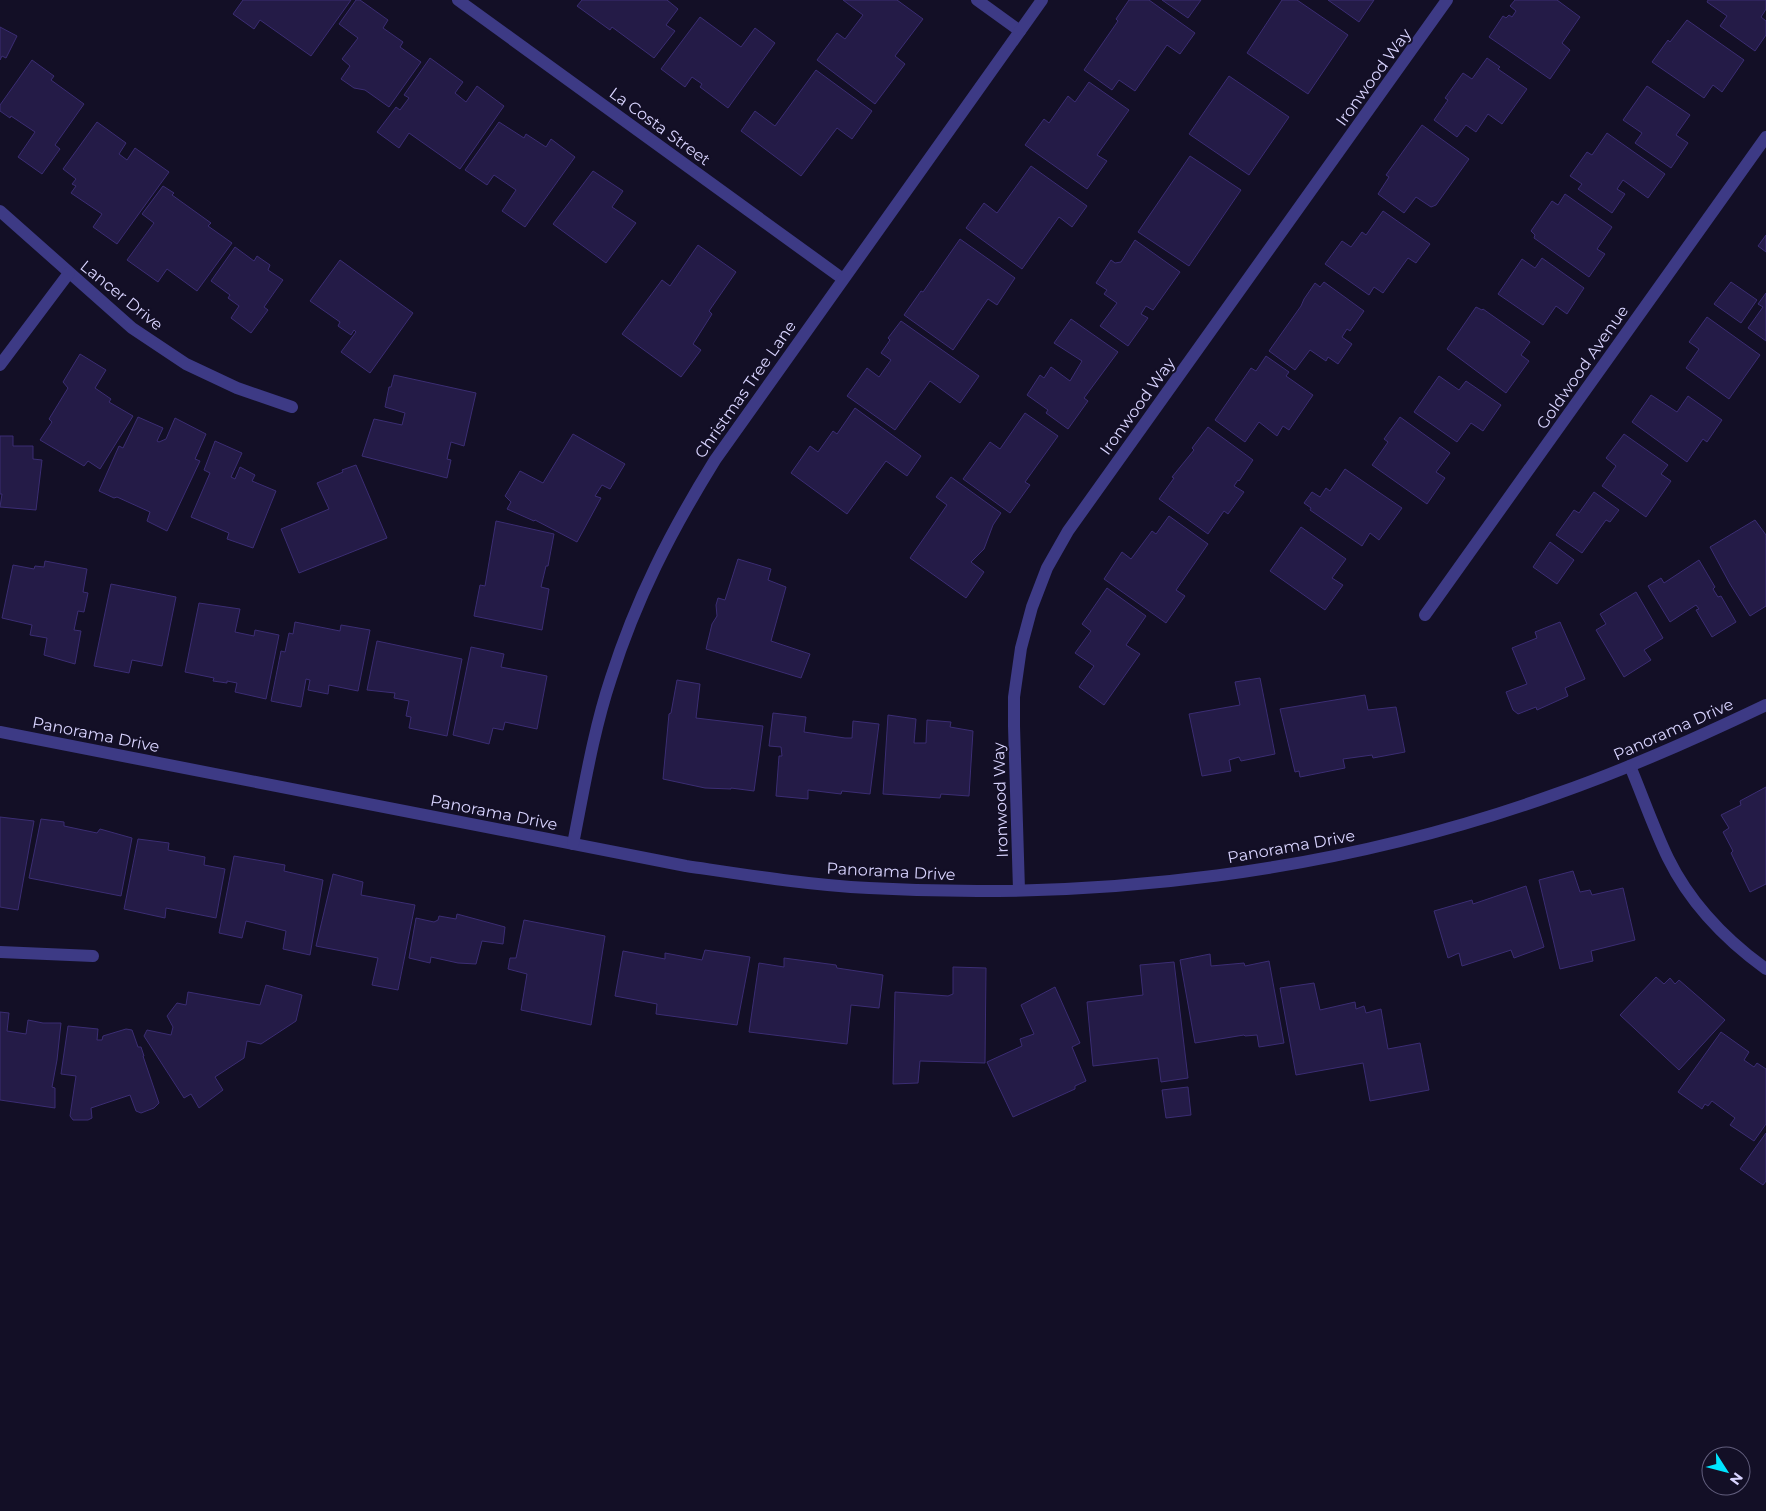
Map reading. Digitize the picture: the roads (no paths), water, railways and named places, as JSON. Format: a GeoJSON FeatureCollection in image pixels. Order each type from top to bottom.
{"type":"FeatureCollection","features":[{"type":"Feature","properties":{"kind":"street","name":"La Costa Street"},"geometry":{"type":"LineString","coordinates":[[458,0],[842,279]]}},
{"type":"Feature","properties":{"kind":"street"},"geometry":{"type":"LineString","coordinates":[[978,0],[1020,31]]}},
{"type":"Feature","properties":{"kind":"street","name":"Christmas Tree Lane"},"geometry":{"type":"LineString","coordinates":[[573,844],[594,738],[610,679],[630,622],[682,512],[715,460],[842,279],[1042,0]]}},
{"type":"Feature","properties":{"kind":"street","name":"Ironwood Way"},"geometry":{"type":"LineString","coordinates":[[1019,890],[1014,697],[1021,648],[1032,607],[1048,568],[1068,531],[1447,0]]}},
{"type":"Feature","properties":{"kind":"street","name":"Goldwood Avenue"},"geometry":{"type":"LineString","coordinates":[[1425,615],[1766,137]]}},
{"type":"Feature","properties":{"kind":"street","name":"Lancer Drive"},"geometry":{"type":"LineString","coordinates":[[0,210],[132,328],[186,364],[237,388],[292,407]]}},
{"type":"Feature","properties":{"kind":"street"},"geometry":{"type":"LineString","coordinates":[[0,364],[69,273]]}},
{"type":"Feature","properties":{"kind":"street","name":"Panorama Drive"},"geometry":{"type":"LineString","coordinates":[[0,732],[686,866],[776,879],[867,888],[958,891],[1068,889],[1159,882],[1250,871],[1369,848],[1457,825],[1553,795],[1688,742],[1766,705]]}},
{"type":"Feature","properties":{"kind":"street"},"geometry":{"type":"LineString","coordinates":[[1630,766],[1668,859],[1689,894],[1718,929],[1766,969]]}},
{"type":"Feature","properties":{"kind":"street"},"geometry":{"type":"LineString","coordinates":[[0,952],[93,956]]}}]}
